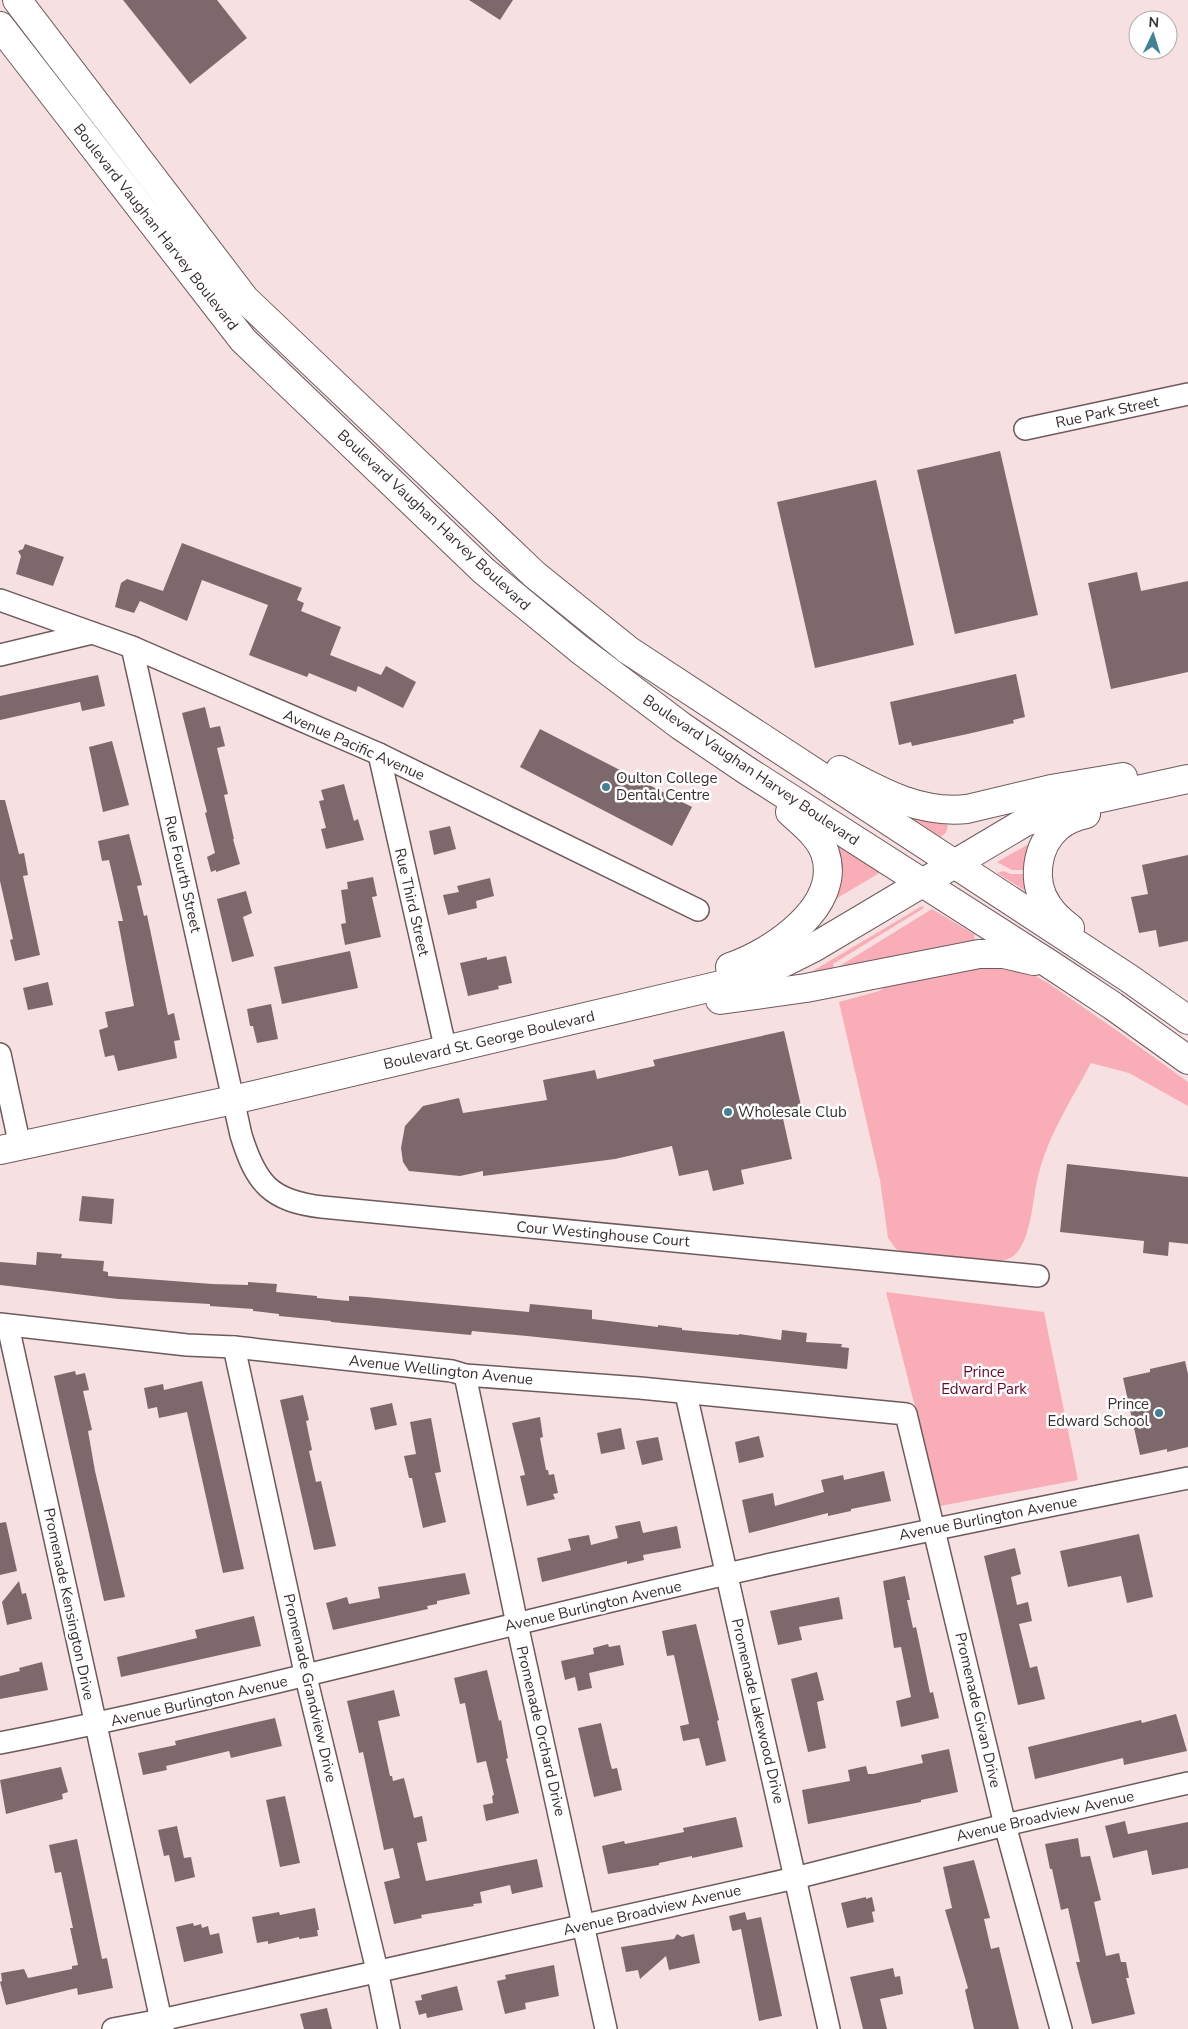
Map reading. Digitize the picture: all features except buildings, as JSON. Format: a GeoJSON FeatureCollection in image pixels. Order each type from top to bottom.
{"type":"FeatureCollection","features":[{"type":"Feature","properties":{"kind":"main road","name":"Boulevard Vaughan Harvey Boulevard"},"geometry":{"type":"LineString","coordinates":[[17,0],[245,299],[535,575],[600,628],[659,671],[1130,979],[1188,1020]]}},
{"type":"Feature","properties":{"kind":"main road"},"geometry":{"type":"LineString","coordinates":[[30,0],[58,53]]}},
{"type":"Feature","properties":{"kind":"main road","name":"Boulevard Vaughan Harvey Boulevard"},"geometry":{"type":"LineString","coordinates":[[0,26],[243,340],[491,577],[602,666],[681,726],[746,770],[1051,965],[1113,1006],[1188,1060]]}},
{"type":"Feature","properties":{"kind":"main road"},"geometry":{"type":"LineString","coordinates":[[0,37],[33,69]]}},
{"type":"Feature","properties":{"kind":"main road"},"geometry":{"type":"LineString","coordinates":[[659,671],[880,792],[931,809],[948,811],[967,809],[1097,780],[1120,777],[1188,779]]}},
{"type":"Feature","properties":{"kind":"main road"},"geometry":{"type":"LineString","coordinates":[[565,1023],[734,966],[766,950],[788,935],[812,911],[822,895],[827,877],[825,853],[820,842],[746,770]]}},
{"type":"Feature","properties":{"kind":"main road"},"geometry":{"type":"LineString","coordinates":[[1130,979],[1067,926],[1048,906],[1038,880],[1040,856],[1049,838],[1058,827],[1069,820],[1084,814],[1142,800],[1188,779]]}},
{"type":"Feature","properties":{"kind":"main road","name":"Boulevard St. George Boulevard"},"geometry":{"type":"LineString","coordinates":[[10,1148],[233,1100],[726,985],[770,970],[813,948],[1010,829],[1041,815],[1078,803],[1188,779]]}},
{"type":"Feature","properties":{"kind":"main road"},"geometry":{"type":"LineString","coordinates":[[565,1023],[806,988],[974,954],[1004,954],[1051,965]]}},
{"type":"Feature","properties":{"kind":"street","name":"Rue Park Street"},"geometry":{"type":"LineString","coordinates":[[1025,429],[1188,394]]}},
{"type":"Feature","properties":{"kind":"street","name":"Avenue Pacific Avenue"},"geometry":{"type":"LineString","coordinates":[[0,600],[132,648],[379,754],[698,910]]}},
{"type":"Feature","properties":{"kind":"street"},"geometry":{"type":"LineString","coordinates":[[0,655],[92,633]]}},
{"type":"Feature","properties":{"kind":"street","name":"Rue Fourth Street"},"geometry":{"type":"LineString","coordinates":[[132,648],[233,1100]]}},
{"type":"Feature","properties":{"kind":"street","name":"Rue Third Street"},"geometry":{"type":"LineString","coordinates":[[379,754],[446,1051]]}},
{"type":"Feature","properties":{"kind":"street"},"geometry":{"type":"LineString","coordinates":[[0,1054],[10,1148]]}},
{"type":"Feature","properties":{"kind":"street","name":"Cour Westinghouse Court"},"geometry":{"type":"LineString","coordinates":[[233,1100],[249,1159],[262,1181],[281,1198],[306,1206],[1038,1276]]}},
{"type":"Feature","properties":{"kind":"street","name":"Avenue Wellington Avenue"},"geometry":{"type":"LineString","coordinates":[[4,1325],[188,1345],[234,1347],[452,1371],[465,1375],[883,1411]]}},
{"type":"Feature","properties":{"kind":"street","name":"Promenade Kensington Drive"},"geometry":{"type":"LineString","coordinates":[[4,1325],[162,2025]]}},
{"type":"Feature","properties":{"kind":"street","name":"Promenade Grandview Drive"},"geometry":{"type":"LineString","coordinates":[[234,1347],[306,1677],[377,1970],[389,2029]]}},
{"type":"Feature","properties":{"kind":"street","name":"Promenade Orchard Drive"},"geometry":{"type":"LineString","coordinates":[[465,1375],[517,1624],[606,2029]]}},
{"type":"Feature","properties":{"kind":"street","name":"Promenade Lakewood Drive"},"geometry":{"type":"LineString","coordinates":[[686,1394],[829,2029]]}},
{"type":"Feature","properties":{"kind":"street","name":"Promenade Givan Drive"},"geometry":{"type":"LineString","coordinates":[[883,1411],[906,1414],[1006,1825],[1061,2029]]}},
{"type":"Feature","properties":{"kind":"street","name":"Avenue Burlington Avenue"},"geometry":{"type":"LineString","coordinates":[[0,1743],[306,1677],[727,1574],[935,1528],[1188,1478]]}},
{"type":"Feature","properties":{"kind":"street","name":"Avenue Broadview Avenue"},"geometry":{"type":"LineString","coordinates":[[113,2029],[162,2025],[377,1970],[584,1926],[795,1878],[1006,1825],[1188,1783]]}},
{"type":"Feature","properties":{"kind":"green space"},"geometry":{"type":"Polygon","coordinates":[[[900,810],[948,825],[946,833],[940,837],[899,812],[900,810]]]}},
{"type":"Feature","properties":{"kind":"green space"},"geometry":{"type":"Polygon","coordinates":[[[1032,842],[1028,870],[1012,870],[997,862],[1032,842]]]}},
{"type":"Feature","properties":{"kind":"green space"},"geometry":{"type":"Polygon","coordinates":[[[837,845],[881,872],[834,900],[835,847],[837,845]]]}},
{"type":"Feature","properties":{"kind":"green space"},"geometry":{"type":"Polygon","coordinates":[[[1003,871],[1011,874],[1028,874],[1028,888],[1024,890],[997,873],[1003,871]]]}},
{"type":"Feature","properties":{"kind":"green space"},"geometry":{"type":"Polygon","coordinates":[[[922,906],[924,908],[833,964],[835,974],[796,981],[922,906]]]}},
{"type":"Feature","properties":{"kind":"green space"},"geometry":{"type":"Polygon","coordinates":[[[932,909],[974,934],[975,944],[839,973],[838,967],[932,909]]]}},
{"type":"Feature","properties":{"kind":"green space"},"geometry":{"type":"Polygon","coordinates":[[[988,964],[1032,974],[1119,1032],[1188,1082],[1188,1106],[1129,1073],[1091,1063],[1046,1150],[1037,1181],[1030,1223],[1017,1252],[1010,1258],[1002,1260],[975,1261],[904,1252],[896,1249],[888,1238],[880,1180],[839,1002],[879,991],[888,985],[988,964]]]}},
{"type":"Feature","properties":{"kind":"green space","name":"Prince Edward Park"},"geometry":{"type":"Polygon","coordinates":[[[886,1292],[1044,1312],[1078,1480],[940,1506],[886,1292]]]}},
{"type":"Feature","properties":{"kind":"place","name":"Oulton College Dental Centre"},"geometry":{"type":"Point","coordinates":[606,787]}},
{"type":"Feature","properties":{"kind":"place","name":"Wholesale Club"},"geometry":{"type":"Point","coordinates":[728,1112]}},
{"type":"Feature","properties":{"kind":"place","name":"Prince Edward School"},"geometry":{"type":"Point","coordinates":[1159,1413]}}]}
